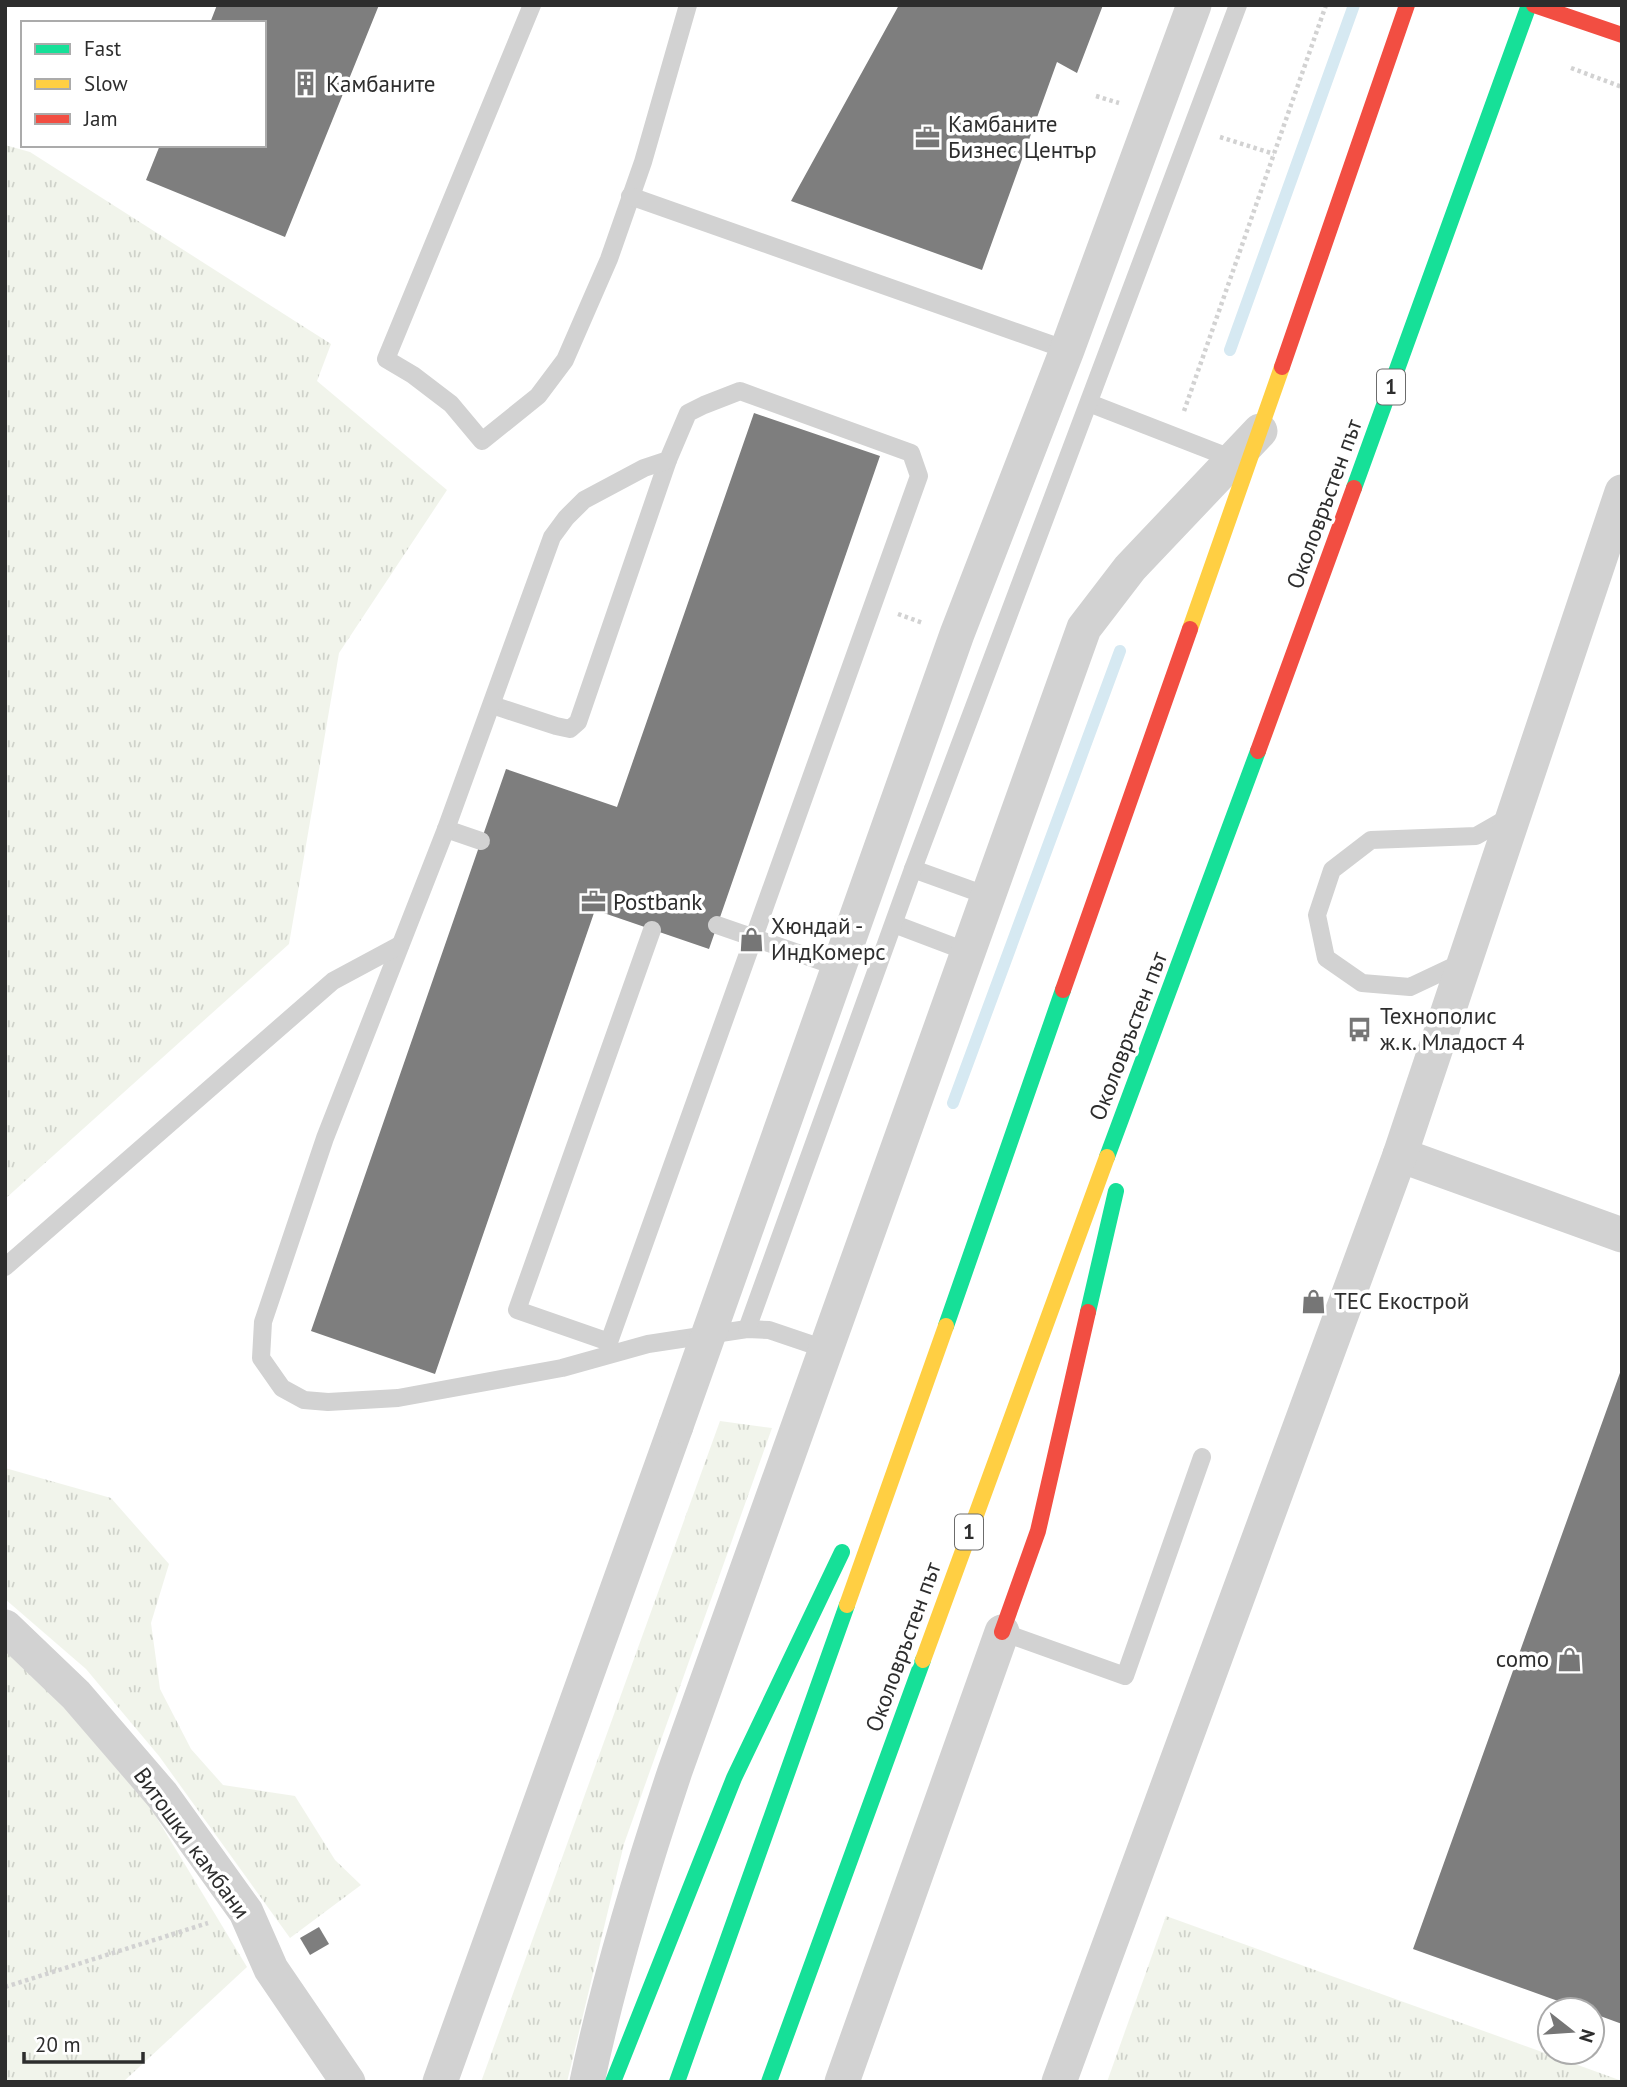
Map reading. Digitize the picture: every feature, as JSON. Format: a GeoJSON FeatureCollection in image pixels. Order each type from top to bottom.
{"type":"FeatureCollection","features":[{"type":"Feature","properties":{"kind":"main road"},"geometry":{"type":"LineString","coordinates":[[677,2082],[1005,1162],[1116,836],[1407,5]]}},
{"type":"Feature","properties":{"kind":"main road"},"geometry":{"type":"LineString","coordinates":[[1532,5],[1622,36]]}},
{"type":"Feature","properties":{"kind":"main road","name":"Околовръстен път"},"geometry":{"type":"LineString","coordinates":[[769,2082],[1532,5]]}},
{"type":"Feature","properties":{"kind":"main road"},"geometry":{"type":"LineString","coordinates":[[1002,1632],[1038,1531],[1152,1036]]}},
{"type":"Feature","properties":{"kind":"main road"},"geometry":{"type":"LineString","coordinates":[[870,1492],[936,1354]]}},
{"type":"Feature","properties":{"kind":"main road"},"geometry":{"type":"LineString","coordinates":[[613,2082],[734,1778],[847,1541]]}},
{"type":"Feature","properties":{"kind":"street"},"geometry":{"type":"LineString","coordinates":[[440,2082],[957,635],[1068,350],[1194,5]]}},
{"type":"Feature","properties":{"kind":"street"},"geometry":{"type":"LineString","coordinates":[[587,2082],[595,2042],[647,1855],[684,1745],[1084,628],[1130,568],[1260,430]]}},
{"type":"Feature","properties":{"kind":"street"},"geometry":{"type":"LineString","coordinates":[[1059,2082],[1399,1156],[1622,492]]}},
{"type":"Feature","properties":{"kind":"street"},"geometry":{"type":"LineString","coordinates":[[1399,1156],[1622,1235]]}},
{"type":"Feature","properties":{"kind":"street","name":"Витошки камбани"},"geometry":{"type":"LineString","coordinates":[[5,1627],[76,1695],[162,1795],[246,1912],[271,1969],[348,2082]]}},
{"type":"Feature","properties":{"kind":"street"},"geometry":{"type":"LineString","coordinates":[[842,2082],[1002,1632]]}},
{"type":"Feature","properties":{"kind":"lane"},"geometry":{"type":"LineString","coordinates":[[532,5],[386,359],[413,375],[451,404],[482,442],[538,397],[565,360],[631,197],[688,5]]}},
{"type":"Feature","properties":{"kind":"lane"},"geometry":{"type":"LineString","coordinates":[[747,1329],[914,869],[1238,5]]}},
{"type":"Feature","properties":{"kind":"lane"},"geometry":{"type":"LineString","coordinates":[[631,197],[1068,350]]}},
{"type":"Feature","properties":{"kind":"lane"},"geometry":{"type":"LineString","coordinates":[[492,705],[570,729],[578,722],[668,460],[688,413],[740,391],[911,453],[919,476],[609,1342],[517,1310],[652,930]]}},
{"type":"Feature","properties":{"kind":"lane"},"geometry":{"type":"LineString","coordinates":[[1089,403],[1233,459]]}},
{"type":"Feature","properties":{"kind":"lane"},"geometry":{"type":"LineString","coordinates":[[668,460],[644,468],[584,500],[566,517],[552,537],[446,829],[325,1138],[262,1322],[261,1358],[282,1388],[304,1400],[328,1402],[398,1398],[562,1368],[648,1344],[747,1329],[769,1330],[825,1349]]}},
{"type":"Feature","properties":{"kind":"lane"},"geometry":{"type":"LineString","coordinates":[[1464,961],[1410,987],[1362,983],[1326,958],[1317,915],[1332,870],[1371,840],[1476,836],[1514,814]]}},
{"type":"Feature","properties":{"kind":"lane"},"geometry":{"type":"LineString","coordinates":[[446,829],[481,841]]}},
{"type":"Feature","properties":{"kind":"lane"},"geometry":{"type":"LineString","coordinates":[[914,869],[988,897]]}},
{"type":"Feature","properties":{"kind":"lane"},"geometry":{"type":"LineString","coordinates":[[894,924],[968,952]]}},
{"type":"Feature","properties":{"kind":"lane"},"geometry":{"type":"LineString","coordinates":[[717,925],[838,967]]}},
{"type":"Feature","properties":{"kind":"lane"},"geometry":{"type":"LineString","coordinates":[[5,1267],[333,981],[400,945]]}},
{"type":"Feature","properties":{"kind":"lane"},"geometry":{"type":"LineString","coordinates":[[1002,1632],[1125,1676],[1202,1457]]}},
{"type":"Feature","properties":{"kind":"path"},"geometry":{"type":"LineString","coordinates":[[1175,437],[1326,5]]}},
{"type":"Feature","properties":{"kind":"path"},"geometry":{"type":"LineString","coordinates":[[1571,68],[1622,87]]}},
{"type":"Feature","properties":{"kind":"path"},"geometry":{"type":"LineString","coordinates":[[873,606],[957,635]]}},
{"type":"Feature","properties":{"kind":"path"},"geometry":{"type":"LineString","coordinates":[[5,1987],[246,1912]]}},
{"type":"Feature","properties":{"kind":"green space"},"geometry":{"type":"Polygon","coordinates":[[[5,145],[30,152],[331,344],[317,381],[447,490],[339,653],[289,944],[5,1199],[5,145]]]}},
{"type":"Feature","properties":{"kind":"green space"},"geometry":{"type":"Polygon","coordinates":[[[720,1421],[772,1428],[624,1844],[567,2082],[481,2082],[720,1421]]]}},
{"type":"Feature","properties":{"kind":"green space"},"geometry":{"type":"Polygon","coordinates":[[[5,1468],[111,1498],[169,1564],[151,1623],[160,1689],[191,1749],[223,1785],[295,1796],[335,1860],[361,1885],[290,1938],[159,1756],[86,1669],[5,1599],[5,1468]]]}},
{"type":"Feature","properties":{"kind":"green space"},"geometry":{"type":"Polygon","coordinates":[[[5,1643],[63,1698],[149,1805],[247,1967],[123,2082],[5,2082],[5,1643]]]}},
{"type":"Feature","properties":{"kind":"green space"},"geometry":{"type":"Polygon","coordinates":[[[1166,1916],[1536,2050],[1536,2066],[1581,2066],[1622,2081],[1622,2082],[1107,2082],[1166,1916]]]}},
{"type":"Feature","properties":{"kind":"building","name":"Камбаните"},"geometry":{"type":"Polygon","coordinates":[[[217,5],[379,5],[285,237],[146,180],[159,147],[266,147],[266,21],[211,21],[217,5]]]}},
{"type":"Feature","properties":{"kind":"building","name":"Камбаните Бизнес Център"},"geometry":{"type":"Polygon","coordinates":[[[899,5],[1103,5],[1077,73],[1057,62],[982,270],[791,201],[899,5]]]}},
{"type":"Feature","properties":{"kind":"building","name":"Postbank"},"geometry":{"type":"Polygon","coordinates":[[[754,413],[880,456],[709,949],[595,910],[435,1374],[311,1331],[506,769],[617,807],[754,413]]]}},
{"type":"Feature","properties":{"kind":"building","name":"como"},"geometry":{"type":"Polygon","coordinates":[[[1622,1370],[1622,2024],[1606,2018],[1606,1996],[1544,1996],[1413,1949],[1622,1370]]]}},
{"type":"Feature","properties":{"kind":"building"},"geometry":{"type":"Polygon","coordinates":[[[319,1927],[329,1944],[310,1955],[300,1938],[319,1927]]]}},
{"type":"Feature","properties":{"kind":"waterway"},"geometry":{"type":"LineString","coordinates":[[1230,350],[1354,5]]}},
{"type":"Feature","properties":{"kind":"waterway"},"geometry":{"type":"LineString","coordinates":[[953,1103],[1120,651]]}},
{"type":"Feature","properties":{"kind":"traffic: fast"},"geometry":{"type":"LineString","coordinates":[[1354,488],[1529,5]]}},
{"type":"Feature","properties":{"kind":"traffic: fast"},"geometry":{"type":"LineString","coordinates":[[1107,1157],[1258,751]]}},
{"type":"Feature","properties":{"kind":"traffic: fast"},"geometry":{"type":"LineString","coordinates":[[946,1326],[1063,990]]}},
{"type":"Feature","properties":{"kind":"traffic: fast"},"geometry":{"type":"LineString","coordinates":[[1088,1312],[1116,1191]]}},
{"type":"Feature","properties":{"kind":"traffic: fast"},"geometry":{"type":"LineString","coordinates":[[613,2082],[734,1778],[842,1552]]}},
{"type":"Feature","properties":{"kind":"traffic: fast"},"geometry":{"type":"LineString","coordinates":[[677,2082],[847,1605]]}},
{"type":"Feature","properties":{"kind":"traffic: fast"},"geometry":{"type":"LineString","coordinates":[[769,2082],[923,1660]]}},
{"type":"Feature","properties":{"kind":"traffic: slow"},"geometry":{"type":"LineString","coordinates":[[1190,629],[1282,367]]}},
{"type":"Feature","properties":{"kind":"traffic: slow"},"geometry":{"type":"LineString","coordinates":[[923,1660],[1107,1157]]}},
{"type":"Feature","properties":{"kind":"traffic: slow"},"geometry":{"type":"LineString","coordinates":[[847,1605],[946,1326]]}},
{"type":"Feature","properties":{"kind":"traffic: jam"},"geometry":{"type":"LineString","coordinates":[[1282,367],[1407,5]]}},
{"type":"Feature","properties":{"kind":"traffic: jam"},"geometry":{"type":"LineString","coordinates":[[1534,5],[1622,35]]}},
{"type":"Feature","properties":{"kind":"traffic: jam"},"geometry":{"type":"LineString","coordinates":[[1258,751],[1354,488]]}},
{"type":"Feature","properties":{"kind":"traffic: jam"},"geometry":{"type":"LineString","coordinates":[[1063,990],[1190,629]]}},
{"type":"Feature","properties":{"kind":"traffic: jam"},"geometry":{"type":"LineString","coordinates":[[1002,1632],[1038,1531],[1088,1312]]}},
{"type":"Feature","properties":{"kind":"place","name":"Камбаните"},"geometry":{"type":"Point","coordinates":[306,84]}},
{"type":"Feature","properties":{"kind":"place","name":"Камбаните Бизнес Център"},"geometry":{"type":"Point","coordinates":[928,137]}},
{"type":"Feature","properties":{"kind":"place","name":"Postbank"},"geometry":{"type":"Point","coordinates":[593,902]}},
{"type":"Feature","properties":{"kind":"place","name":"Хюндай - ИндКомерс"},"geometry":{"type":"Point","coordinates":[751,939]}},
{"type":"Feature","properties":{"kind":"place","name":"Технополис ж.к. Младост 4"},"geometry":{"type":"Point","coordinates":[1360,1029]}},
{"type":"Feature","properties":{"kind":"place","name":"ТЕС Екострой"},"geometry":{"type":"Point","coordinates":[1314,1301]}},
{"type":"Feature","properties":{"kind":"place","name":"como"},"geometry":{"type":"Point","coordinates":[1569,1659]}}]}
